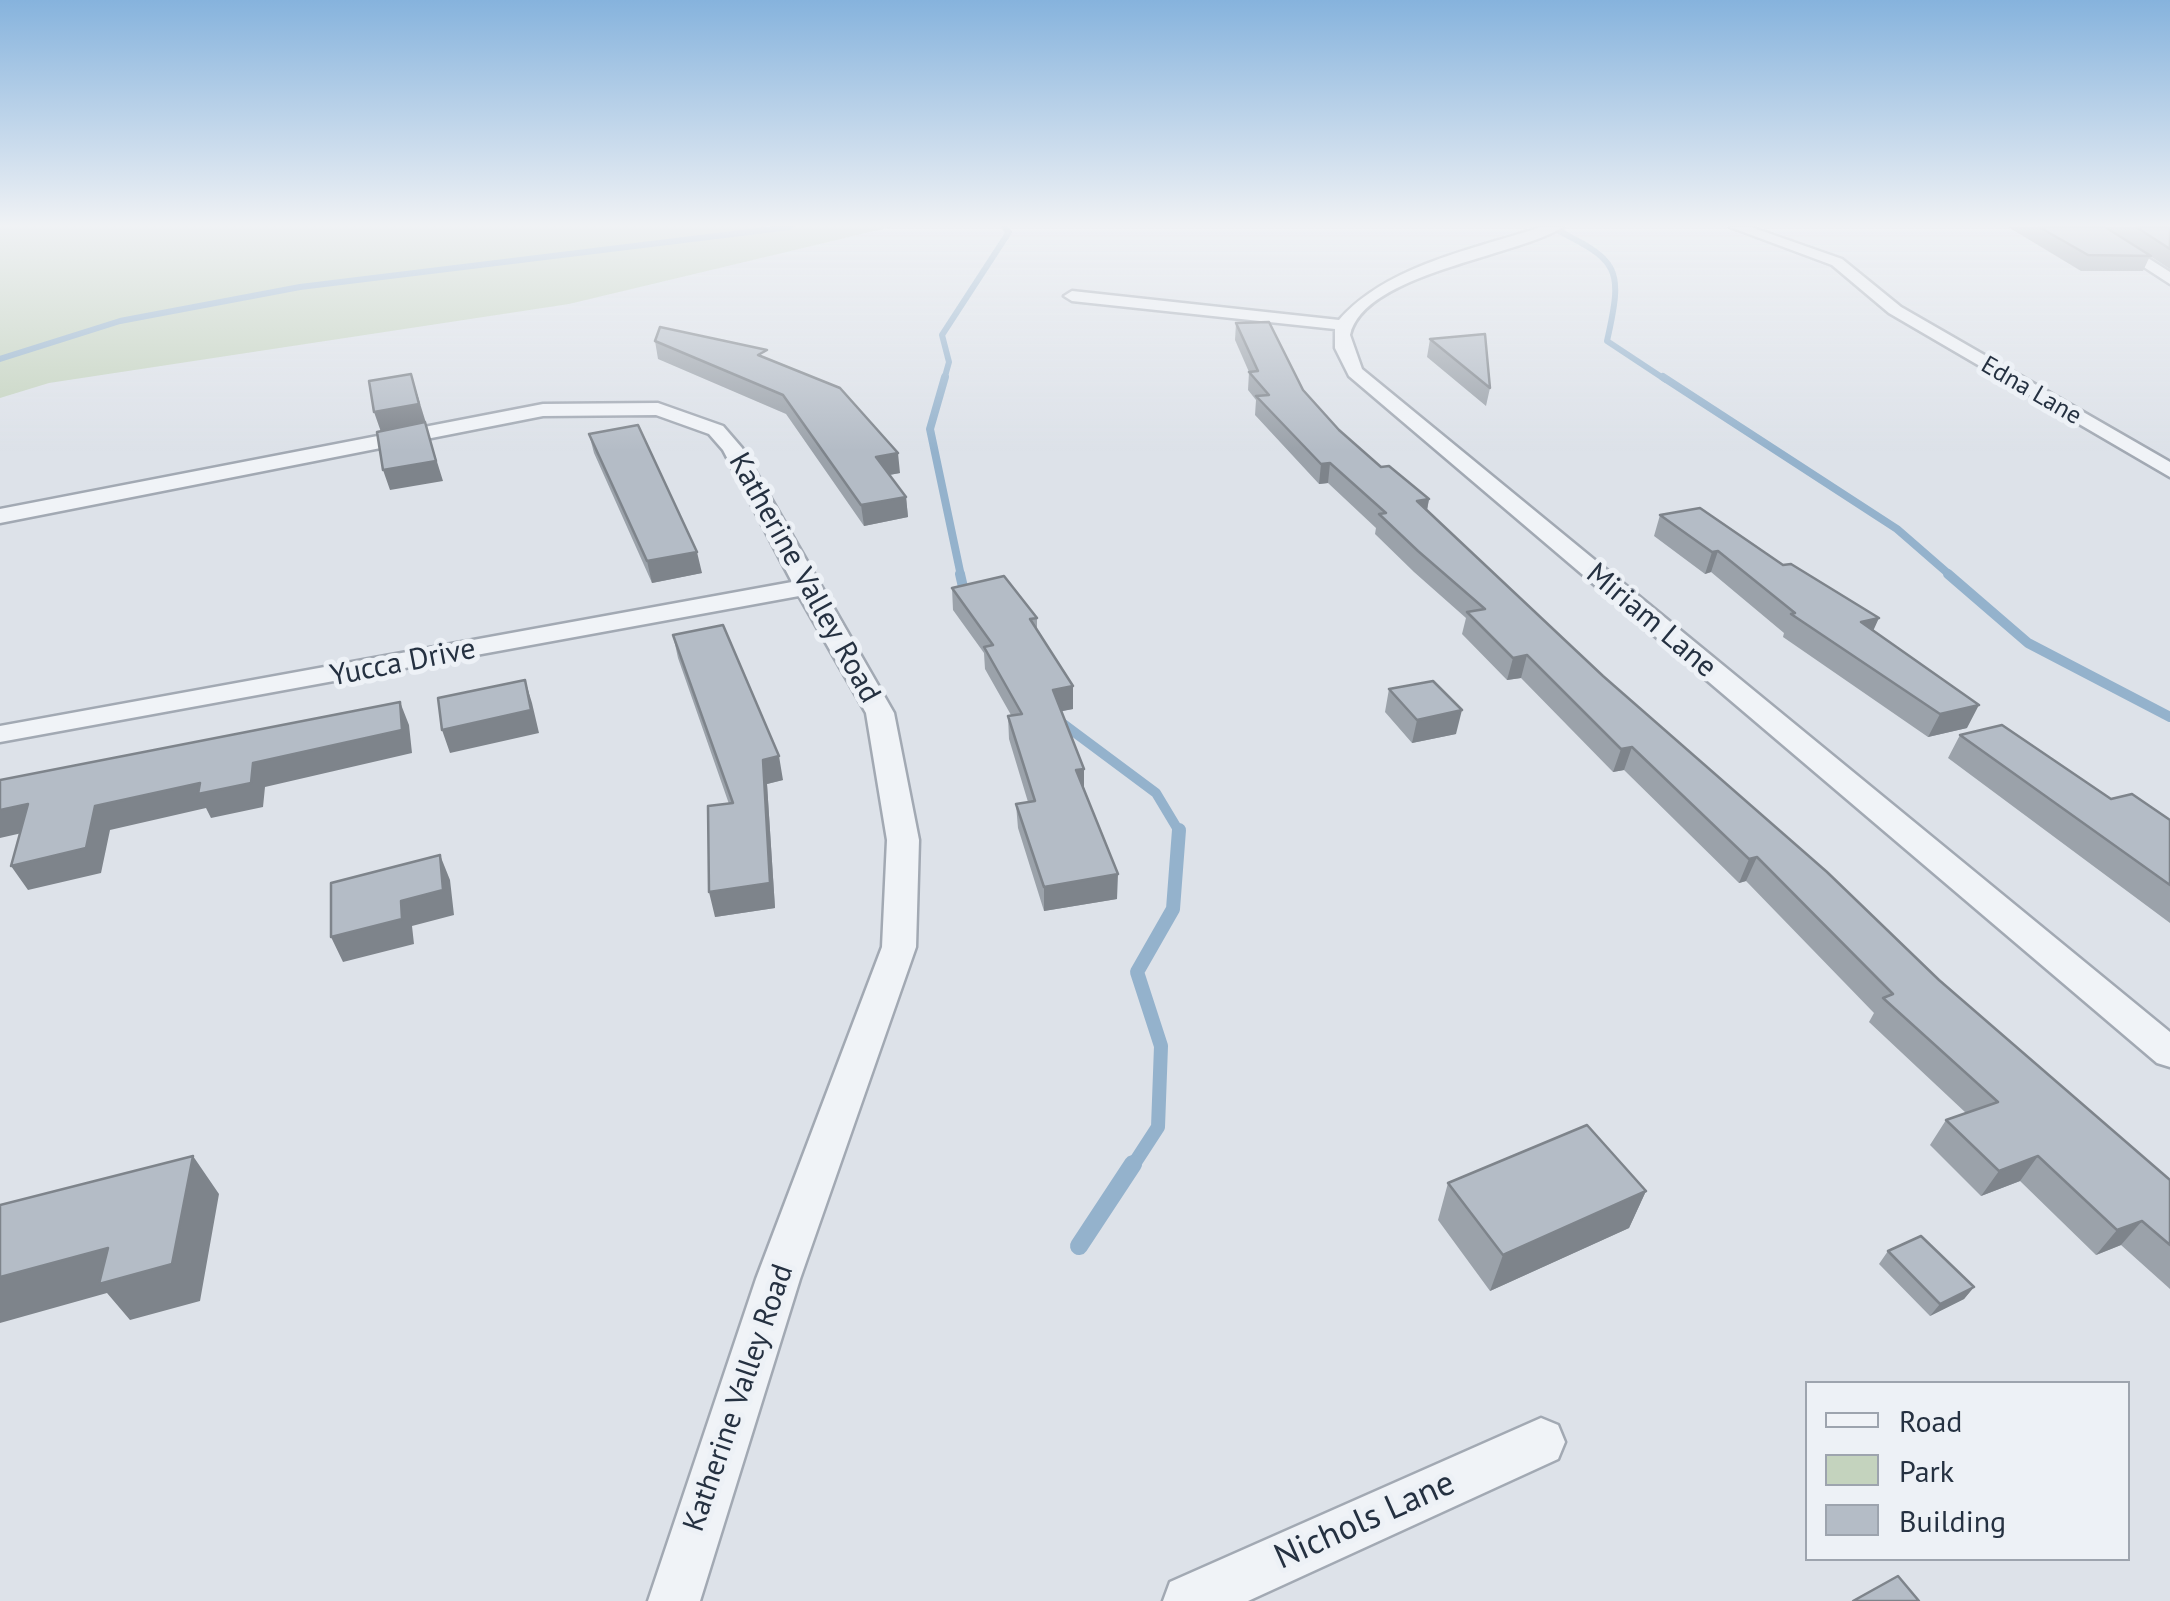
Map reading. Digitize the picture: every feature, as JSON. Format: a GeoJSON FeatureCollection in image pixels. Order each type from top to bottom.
{"type":"FeatureCollection","features":[{"type":"Feature","properties":{"kind":"street"},"geometry":{"type":"LineString","coordinates":[[1128,302],[1344,324],[1366,302]]}},
{"type":"Feature","properties":{"kind":"street","name":"Edna Lane"},"geometry":{"type":"LineString","coordinates":[[1884,302],[2170,471]]}},
{"type":"Feature","properties":{"kind":"street","name":"Miriam Lane"},"geometry":{"type":"LineString","coordinates":[[1344,324],[1341,347],[1356,372],[2170,1054]]}},
{"type":"Feature","properties":{"kind":"street","name":"Katherine Valley Road"},"geometry":{"type":"LineString","coordinates":[[0,516],[543,410],[658,409],[716,430],[732,448],[806,587],[880,713],[903,840],[899,947],[778,1279],[674,1601]]}},
{"type":"Feature","properties":{"kind":"street","name":"Yucca Drive"},"geometry":{"type":"LineString","coordinates":[[0,734],[806,587]]}},
{"type":"Feature","properties":{"kind":"street","name":"Nichols Lane"},"geometry":{"type":"LineString","coordinates":[[1190,1601],[1541,1442]]}},
{"type":"Feature","properties":{"kind":"green space"},"geometry":{"type":"Polygon","coordinates":[[[0,302],[579,302],[49,383],[0,398],[0,302]]]}},
{"type":"Feature","properties":{"kind":"building"},"geometry":{"type":"Polygon","coordinates":[[[1269,322],[1303,390],[1339,430],[1381,467],[1389,466],[1429,499],[1417,501],[1603,676],[1827,872],[1939,980],[2170,1180],[2170,1245],[2142,1221],[2117,1230],[2038,1156],[1999,1171],[1946,1120],[1998,1102],[1883,998],[1893,994],[1757,857],[1749,859],[1632,747],[1621,749],[1527,655],[1513,658],[1467,612],[1485,609],[1418,551],[1379,514],[1386,513],[1330,463],[1321,464],[1256,396],[1269,395],[1249,372],[1258,371],[1236,323],[1269,322]]]}},
{"type":"Feature","properties":{"kind":"building"},"geometry":{"type":"Polygon","coordinates":[[[660,327],[767,350],[758,355],[840,388],[898,453],[876,457],[906,497],[861,505],[783,395],[655,341],[660,327]]]}},
{"type":"Feature","properties":{"kind":"building"},"geometry":{"type":"Polygon","coordinates":[[[1485,334],[1490,388],[1430,339],[1485,334]]]}},
{"type":"Feature","properties":{"kind":"building"},"geometry":{"type":"Polygon","coordinates":[[[411,374],[419,404],[374,412],[369,381],[411,374]]]}},
{"type":"Feature","properties":{"kind":"building"},"geometry":{"type":"Polygon","coordinates":[[[425,422],[436,461],[383,470],[377,432],[425,422]]]}},
{"type":"Feature","properties":{"kind":"building"},"geometry":{"type":"Polygon","coordinates":[[[638,425],[697,552],[647,561],[589,434],[638,425]]]}},
{"type":"Feature","properties":{"kind":"building"},"geometry":{"type":"Polygon","coordinates":[[[1700,508],[1783,565],[1791,564],[1879,618],[1861,622],[1979,705],[1940,714],[1791,614],[1795,613],[1718,551],[1712,552],[1660,515],[1700,508]]]}},
{"type":"Feature","properties":{"kind":"building"},"geometry":{"type":"Polygon","coordinates":[[[1004,576],[1037,618],[1030,619],[1073,686],[1053,690],[1084,769],[1076,770],[1118,874],[1044,887],[1016,804],[1035,801],[1008,716],[1022,714],[984,647],[993,645],[952,588],[1004,576]]]}},
{"type":"Feature","properties":{"kind":"building"},"geometry":{"type":"Polygon","coordinates":[[[723,625],[779,756],[763,760],[770,883],[709,892],[708,806],[733,803],[673,635],[723,625]]]}},
{"type":"Feature","properties":{"kind":"building"},"geometry":{"type":"Polygon","coordinates":[[[525,680],[531,710],[442,730],[438,698],[525,680]]]}},
{"type":"Feature","properties":{"kind":"building"},"geometry":{"type":"Polygon","coordinates":[[[1433,681],[1462,710],[1417,720],[1389,689],[1433,681]]]}},
{"type":"Feature","properties":{"kind":"building"},"geometry":{"type":"Polygon","coordinates":[[[400,702],[402,730],[253,763],[251,783],[198,794],[200,783],[95,806],[86,848],[11,866],[28,804],[0,810],[0,780],[400,702]]]}},
{"type":"Feature","properties":{"kind":"building"},"geometry":{"type":"Polygon","coordinates":[[[2002,725],[2111,799],[2132,794],[2170,820],[2170,885],[1960,735],[2002,725]]]}},
{"type":"Feature","properties":{"kind":"building"},"geometry":{"type":"Polygon","coordinates":[[[440,855],[443,890],[401,901],[402,919],[331,937],[331,883],[440,855]]]}},
{"type":"Feature","properties":{"kind":"building"},"geometry":{"type":"Polygon","coordinates":[[[1587,1125],[1646,1191],[1503,1255],[1448,1183],[1587,1125]]]}},
{"type":"Feature","properties":{"kind":"building"},"geometry":{"type":"Polygon","coordinates":[[[193,1156],[172,1264],[99,1284],[108,1248],[0,1277],[0,1205],[193,1156]]]}},
{"type":"Feature","properties":{"kind":"building"},"geometry":{"type":"Polygon","coordinates":[[[1921,1236],[1974,1287],[1940,1304],[1888,1251],[1921,1236]]]}},
{"type":"Feature","properties":{"kind":"building"},"geometry":{"type":"Polygon","coordinates":[[[1898,1576],[1919,1601],[1853,1601],[1898,1576]]]}},
{"type":"Feature","properties":{"kind":"waterway"},"geometry":{"type":"LineString","coordinates":[[0,359],[120,321],[222,302]]}},
{"type":"Feature","properties":{"kind":"waterway"},"geometry":{"type":"LineString","coordinates":[[944,380],[949,362],[942,335],[964,302]]}},
{"type":"Feature","properties":{"kind":"waterway"},"geometry":{"type":"LineString","coordinates":[[1614,302],[1607,341],[1666,380]]}},
{"type":"Feature","properties":{"kind":"waterway"},"geometry":{"type":"LineString","coordinates":[[945,377],[930,429],[961,576]]}},
{"type":"Feature","properties":{"kind":"waterway"},"geometry":{"type":"LineString","coordinates":[[1663,377],[1897,529],[1951,576]]}},
{"type":"Feature","properties":{"kind":"waterway"},"geometry":{"type":"LineString","coordinates":[[960,574],[965,596]]}},
{"type":"Feature","properties":{"kind":"waterway"},"geometry":{"type":"LineString","coordinates":[[1948,574],[2028,643],[2170,717]]}},
{"type":"Feature","properties":{"kind":"waterway"},"geometry":{"type":"LineString","coordinates":[[1058,720],[1156,793],[1179,831]]}},
{"type":"Feature","properties":{"kind":"waterway"},"geometry":{"type":"LineString","coordinates":[[1132,1167],[1158,1127],[1161,1046],[1137,972],[1173,909],[1179,831]]}},
{"type":"Feature","properties":{"kind":"waterway"},"geometry":{"type":"LineString","coordinates":[[1079,1246],[1133,1164]]}}]}
